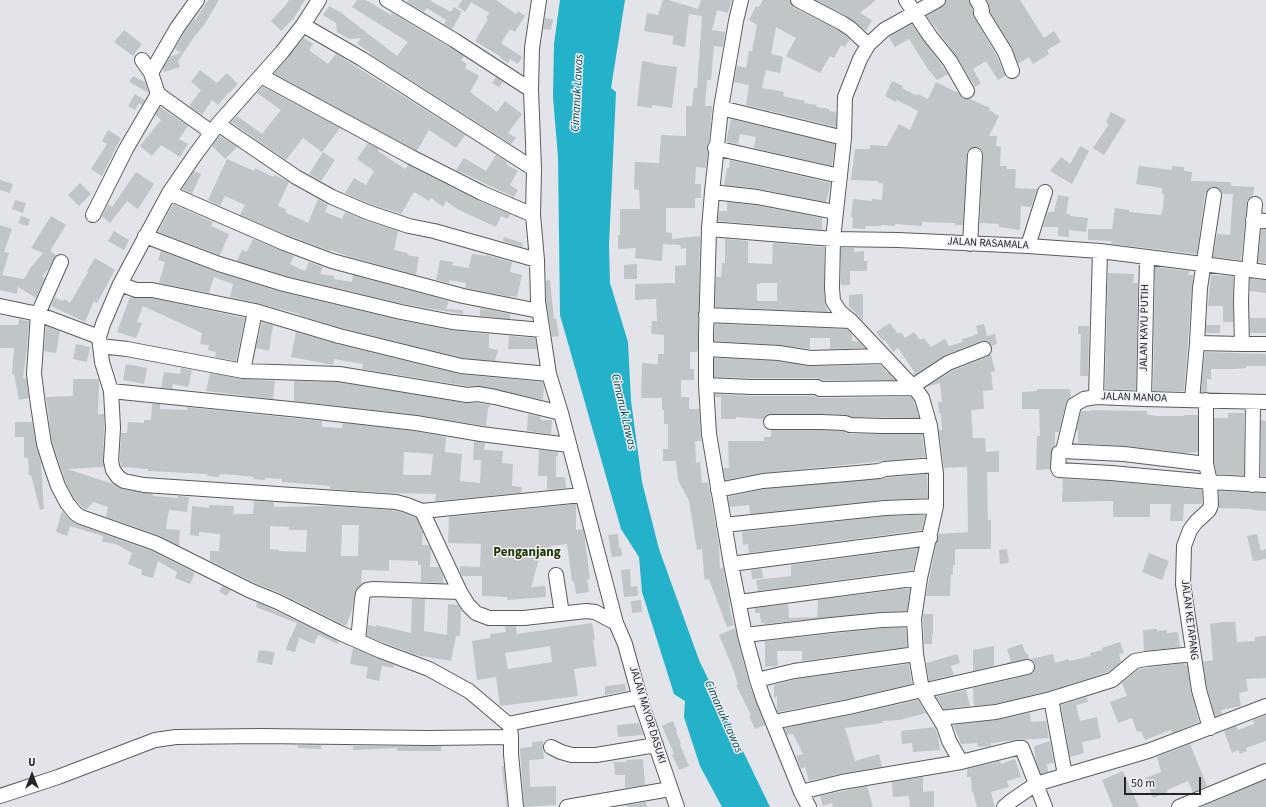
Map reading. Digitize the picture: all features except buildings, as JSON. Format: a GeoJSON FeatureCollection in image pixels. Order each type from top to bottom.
{"type":"FeatureCollection","features":[{"type":"Feature","properties":{"kind":"street"},"geometry":{"type":"LineString","coordinates":[[151,74],[177,28],[197,0]]}},
{"type":"Feature","properties":{"kind":"street"},"geometry":{"type":"LineString","coordinates":[[319,0],[303,24],[261,76],[214,128],[169,193],[120,284],[103,324],[100,342],[102,362],[111,391],[113,428],[111,461],[113,470],[118,477],[124,481],[144,485],[396,502],[422,511],[582,495]]}},
{"type":"Feature","properties":{"kind":"street"},"geometry":{"type":"LineString","coordinates":[[387,0],[454,40],[531,90]]}},
{"type":"Feature","properties":{"kind":"street","name":"JALAN MAYOR DASUKI"},"geometry":{"type":"LineString","coordinates":[[539,0],[532,48],[531,90],[534,169],[533,215],[539,311],[549,374],[561,413],[616,623],[625,644],[646,715],[677,807]]}},
{"type":"Feature","properties":{"kind":"street"},"geometry":{"type":"LineString","coordinates":[[741,0],[736,21],[715,148],[709,229],[706,315],[706,385],[709,434],[731,564],[745,635],[757,680],[772,722],[801,792],[809,807]]}},
{"type":"Feature","properties":{"kind":"street"},"geometry":{"type":"LineString","coordinates":[[798,0],[847,26],[868,45]]}},
{"type":"Feature","properties":{"kind":"street"},"geometry":{"type":"LineString","coordinates":[[906,0],[930,36],[950,61],[967,91]]}},
{"type":"Feature","properties":{"kind":"street"},"geometry":{"type":"LineString","coordinates":[[938,0],[884,30],[868,45],[860,59],[845,97],[844,138],[833,239],[832,288],[833,301],[840,312],[914,387],[922,398],[930,426],[935,465],[936,506],[920,578],[914,619],[916,654],[922,690],[939,718],[955,753],[961,762]]}},
{"type":"Feature","properties":{"kind":"street"},"geometry":{"type":"LineString","coordinates":[[977,0],[981,7],[981,13],[1005,52],[1012,71]]}},
{"type":"Feature","properties":{"kind":"street"},"geometry":{"type":"LineString","coordinates":[[303,24],[362,59],[534,169]]}},
{"type":"Feature","properties":{"kind":"street"},"geometry":{"type":"LineString","coordinates":[[142,60],[151,74],[158,94],[332,197],[360,209],[409,226],[434,231],[537,260]]}},
{"type":"Feature","properties":{"kind":"street"},"geometry":{"type":"LineString","coordinates":[[261,76],[411,157],[482,193],[533,215]]}},
{"type":"Feature","properties":{"kind":"street"},"geometry":{"type":"LineString","coordinates":[[93,215],[126,149],[158,94]]}},
{"type":"Feature","properties":{"kind":"street"},"geometry":{"type":"LineString","coordinates":[[721,108],[844,138]]}},
{"type":"Feature","properties":{"kind":"street"},"geometry":{"type":"LineString","coordinates":[[715,148],[840,176]]}},
{"type":"Feature","properties":{"kind":"street"},"geometry":{"type":"LineString","coordinates":[[970,244],[975,155]]}},
{"type":"Feature","properties":{"kind":"street"},"geometry":{"type":"LineString","coordinates":[[712,192],[757,197],[835,212]]}},
{"type":"Feature","properties":{"kind":"street"},"geometry":{"type":"LineString","coordinates":[[1028,246],[1045,192]]}},
{"type":"Feature","properties":{"kind":"street"},"geometry":{"type":"LineString","coordinates":[[169,193],[332,261],[444,292],[539,311]]}},
{"type":"Feature","properties":{"kind":"street","name":"JALAN KETAPANG"},"geometry":{"type":"LineString","coordinates":[[1210,728],[1202,701],[1193,654],[1183,584],[1184,546],[1190,530],[1209,510],[1211,505],[1210,482],[1206,464],[1199,400],[1198,343],[1200,288],[1214,195]]}},
{"type":"Feature","properties":{"kind":"street"},"geometry":{"type":"LineString","coordinates":[[1242,344],[1241,302],[1246,270],[1260,221],[1255,204]]}},
{"type":"Feature","properties":{"kind":"street","name":"JALAN RASAMALA"},"geometry":{"type":"LineString","coordinates":[[709,229],[833,239],[898,240],[1100,251],[1266,272]]}},
{"type":"Feature","properties":{"kind":"street"},"geometry":{"type":"LineString","coordinates":[[146,236],[219,264],[284,284],[402,312],[452,322],[542,330]]}},
{"type":"Feature","properties":{"kind":"street"},"geometry":{"type":"LineString","coordinates":[[1096,396],[1100,251]]}},
{"type":"Feature","properties":{"kind":"street","name":"JALAN KAYU PUTIH"},"geometry":{"type":"LineString","coordinates":[[1144,399],[1147,257]]}},
{"type":"Feature","properties":{"kind":"street"},"geometry":{"type":"LineString","coordinates":[[61,262],[38,314],[34,374],[44,444],[58,486],[67,503],[76,514],[155,543],[249,590],[278,602],[358,641],[429,669],[469,691],[510,730],[510,754],[516,807]]}},
{"type":"Feature","properties":{"kind":"street"},"geometry":{"type":"LineString","coordinates":[[120,284],[136,290],[152,290],[255,311],[339,336],[461,366],[549,374]]}},
{"type":"Feature","properties":{"kind":"street"},"geometry":{"type":"LineString","coordinates":[[0,306],[38,314],[100,342],[127,349],[243,372],[338,374],[460,394],[495,396],[561,413]]}},
{"type":"Feature","properties":{"kind":"street"},"geometry":{"type":"LineString","coordinates":[[243,372],[255,311]]}},
{"type":"Feature","properties":{"kind":"street"},"geometry":{"type":"LineString","coordinates":[[706,315],[851,322]]}},
{"type":"Feature","properties":{"kind":"street"},"geometry":{"type":"LineString","coordinates":[[1198,343],[1266,344]]}},
{"type":"Feature","properties":{"kind":"street"},"geometry":{"type":"LineString","coordinates":[[706,349],[779,352],[810,358],[883,356]]}},
{"type":"Feature","properties":{"kind":"street"},"geometry":{"type":"LineString","coordinates":[[706,385],[751,388],[817,387],[820,389],[914,387],[948,363],[984,350]]}},
{"type":"Feature","properties":{"kind":"street"},"geometry":{"type":"LineString","coordinates":[[111,391],[308,411],[569,445]]}},
{"type":"Feature","properties":{"kind":"street","name":"JALAN MANOA"},"geometry":{"type":"LineString","coordinates":[[1064,452],[1074,405],[1084,399],[1096,396],[1144,399],[1259,402]]}},
{"type":"Feature","properties":{"kind":"street"},"geometry":{"type":"LineString","coordinates":[[1252,485],[1259,402]]}},
{"type":"Feature","properties":{"kind":"street"},"geometry":{"type":"LineString","coordinates":[[771,422],[845,423],[850,425],[882,426],[930,426]]}},
{"type":"Feature","properties":{"kind":"street"},"geometry":{"type":"LineString","coordinates":[[1206,464],[1124,454],[1058,453],[1059,470],[1266,485]]}},
{"type":"Feature","properties":{"kind":"street"},"geometry":{"type":"LineString","coordinates":[[1111,473],[1124,454]]}},
{"type":"Feature","properties":{"kind":"street"},"geometry":{"type":"LineString","coordinates":[[718,490],[763,481],[858,474],[879,471],[885,468],[935,465]]}},
{"type":"Feature","properties":{"kind":"street"},"geometry":{"type":"LineString","coordinates":[[724,525],[885,508],[936,506]]}},
{"type":"Feature","properties":{"kind":"street"},"geometry":{"type":"LineString","coordinates":[[422,511],[460,592],[468,606],[476,613],[489,618],[524,618],[595,612],[616,623]]}},
{"type":"Feature","properties":{"kind":"street"},"geometry":{"type":"LineString","coordinates":[[731,564],[930,538]]}},
{"type":"Feature","properties":{"kind":"street"},"geometry":{"type":"LineString","coordinates":[[556,576],[562,614]]}},
{"type":"Feature","properties":{"kind":"street"},"geometry":{"type":"LineString","coordinates":[[739,602],[920,578]]}},
{"type":"Feature","properties":{"kind":"street"},"geometry":{"type":"LineString","coordinates":[[358,641],[362,599],[363,594],[367,590],[460,592]]}},
{"type":"Feature","properties":{"kind":"street"},"geometry":{"type":"LineString","coordinates":[[745,635],[846,623],[914,619]]}},
{"type":"Feature","properties":{"kind":"street"},"geometry":{"type":"LineString","coordinates":[[757,680],[794,671],[916,654]]}},
{"type":"Feature","properties":{"kind":"street"},"geometry":{"type":"LineString","coordinates":[[939,718],[996,712],[1051,699],[1112,680],[1135,661],[1193,654]]}},
{"type":"Feature","properties":{"kind":"street"},"geometry":{"type":"LineString","coordinates":[[772,722],[849,707],[1027,667]]}},
{"type":"Feature","properties":{"kind":"street"},"geometry":{"type":"LineString","coordinates":[[0,796],[58,777],[155,740],[176,737],[261,736],[429,738],[510,730],[641,699]]}},
{"type":"Feature","properties":{"kind":"street"},"geometry":{"type":"LineString","coordinates":[[1051,699],[1065,775]]}},
{"type":"Feature","properties":{"kind":"street"},"geometry":{"type":"LineString","coordinates":[[1004,807],[1036,784],[1148,751],[1266,706]]}},
{"type":"Feature","properties":{"kind":"street"},"geometry":{"type":"LineString","coordinates":[[551,747],[572,755],[596,755],[656,744]]}},
{"type":"Feature","properties":{"kind":"street"},"geometry":{"type":"LineString","coordinates":[[801,792],[842,782],[961,762],[1022,748],[1045,807]]}},
{"type":"Feature","properties":{"kind":"street"},"geometry":{"type":"LineString","coordinates":[[1179,807],[1202,802],[1266,770]]}},
{"type":"Feature","properties":{"kind":"street"},"geometry":{"type":"LineString","coordinates":[[567,807],[670,789]]}},
{"type":"Feature","properties":{"kind":"water","name":"Cimanuk Lawas"},"geometry":{"type":"Polygon","coordinates":[[[560,0],[625,0],[611,88],[616,92],[609,245],[610,283],[628,342],[631,401],[642,482],[659,549],[699,660],[770,807],[722,807],[700,766],[684,717],[685,701],[674,694],[642,592],[639,557],[621,529],[560,315],[558,157],[553,97],[554,44],[560,0]]]}},
{"type":"Feature","properties":{"kind":"district","name":"Penganjang"},"geometry":{"type":"Point","coordinates":[527,553]}}]}
